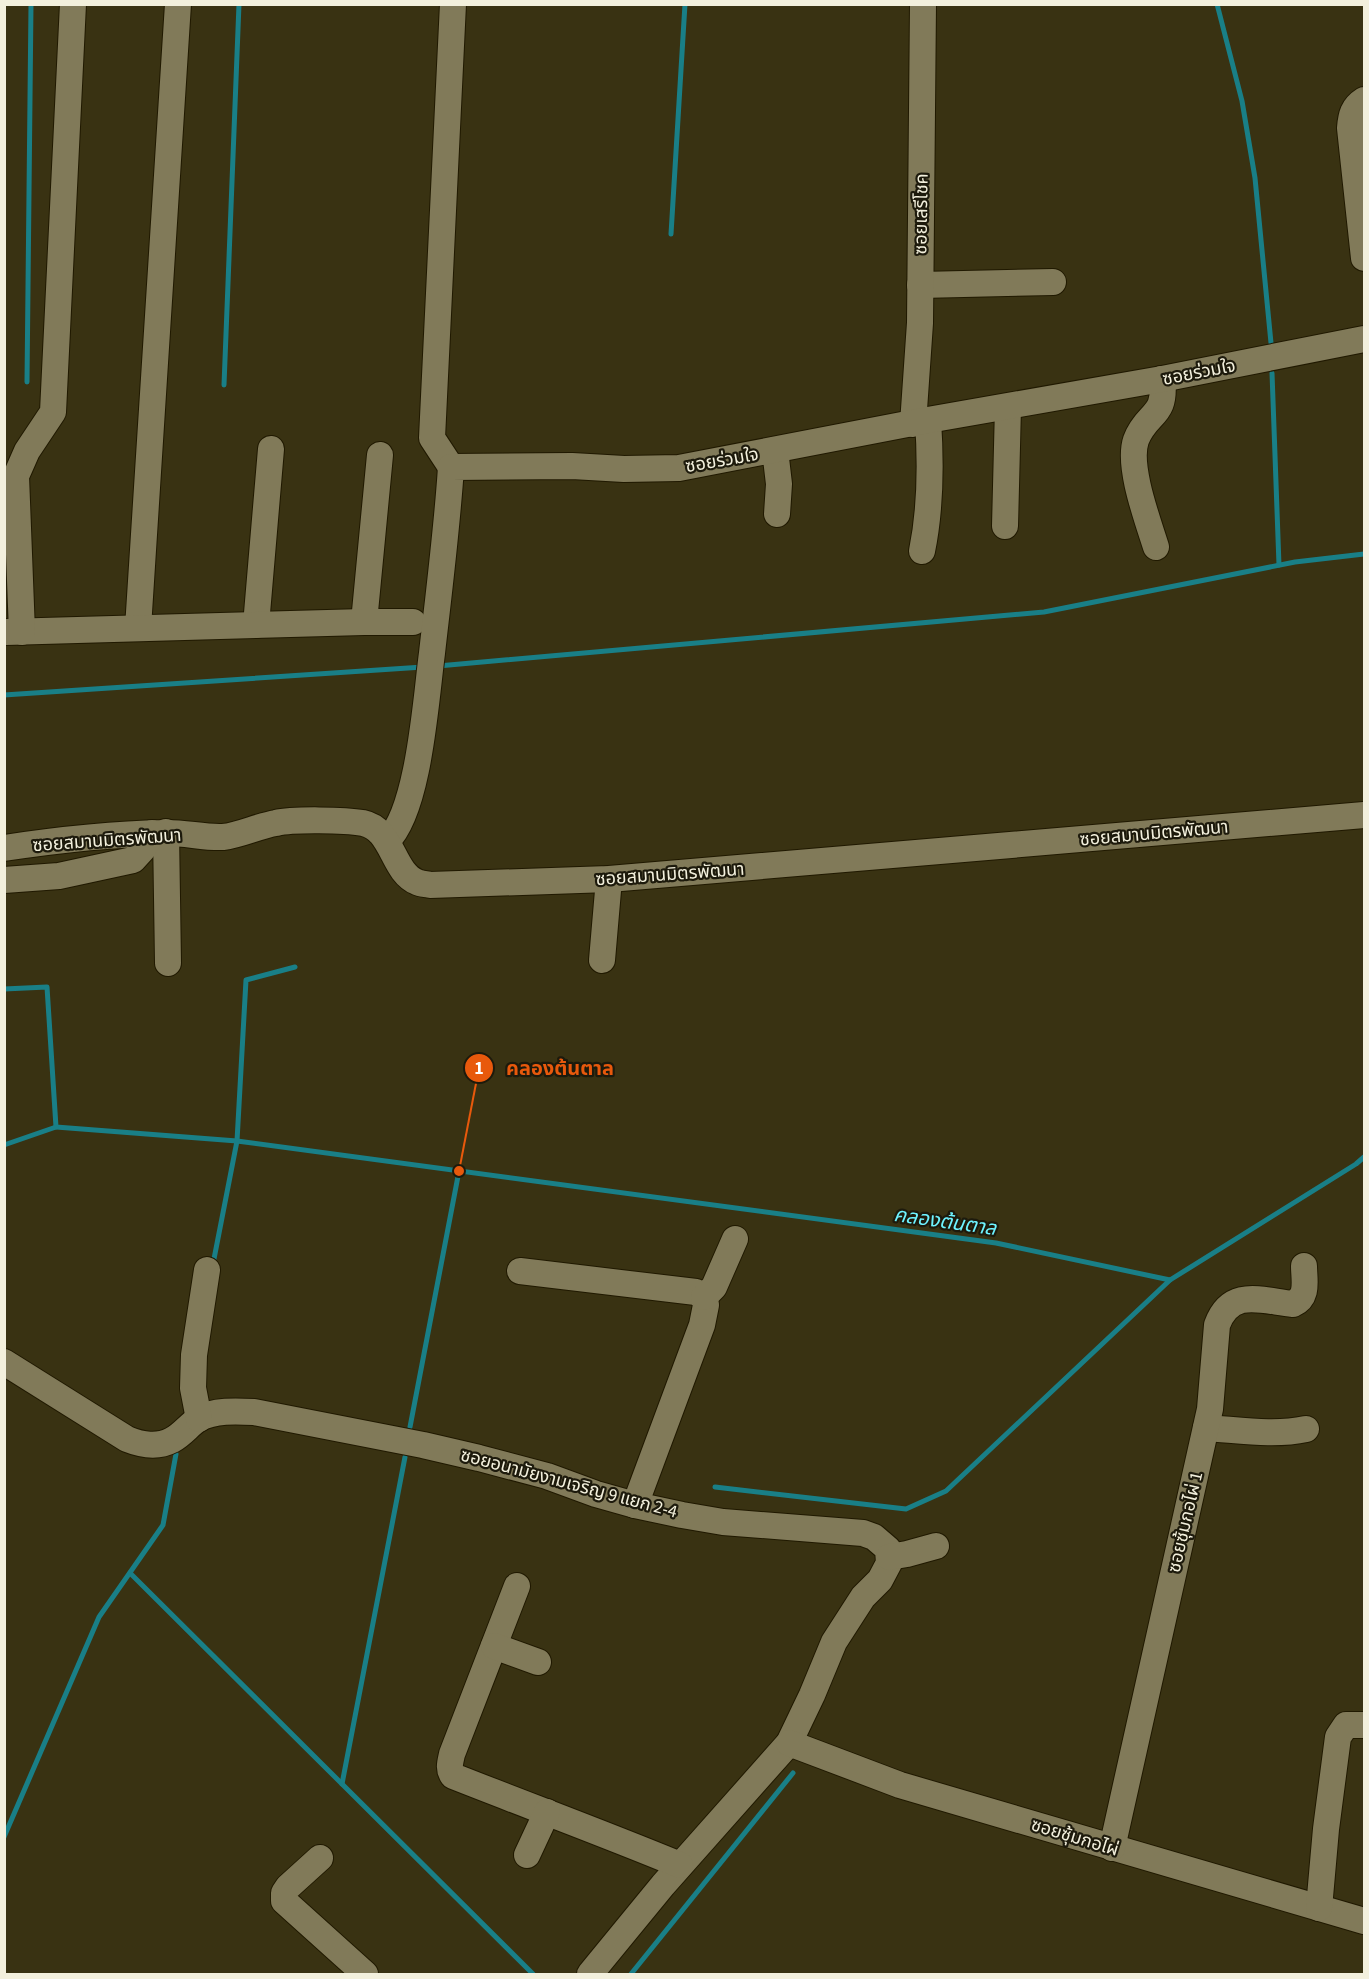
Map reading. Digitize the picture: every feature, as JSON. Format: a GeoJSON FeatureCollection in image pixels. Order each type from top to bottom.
{"type":"FeatureCollection","features":[{"type":"Feature","properties":{"kind":"street"},"geometry":{"type":"LineString","coordinates":[[74,4],[53,412],[27,451],[16,476],[13,632],[364,622],[424,624]]}},
{"type":"Feature","properties":{"kind":"street"},"geometry":{"type":"LineString","coordinates":[[138,628],[178,4]]}},
{"type":"Feature","properties":{"kind":"street"},"geometry":{"type":"LineString","coordinates":[[387,841],[394,835],[409,799],[419,752],[425,707],[424,624],[446,537],[452,467],[432,438],[453,4]]}},
{"type":"Feature","properties":{"kind":"street","name":"ซอยเสรีโชค"},"geometry":{"type":"LineString","coordinates":[[922,550],[931,463],[920,422],[923,4]]}},
{"type":"Feature","properties":{"kind":"street"},"geometry":{"type":"LineString","coordinates":[[1365,99],[1357,104],[1352,112],[1350,128],[1365,258]]}},
{"type":"Feature","properties":{"kind":"street"},"geometry":{"type":"LineString","coordinates":[[920,285],[1053,282]]}},
{"type":"Feature","properties":{"kind":"street","name":"ซอยร่วมใจ"},"geometry":{"type":"LineString","coordinates":[[452,467],[679,468],[1365,339]]}},
{"type":"Feature","properties":{"kind":"street"},"geometry":{"type":"LineString","coordinates":[[1156,547],[1144,510],[1133,454],[1137,437],[1162,404],[1164,393],[1162,379]]}},
{"type":"Feature","properties":{"kind":"street"},"geometry":{"type":"LineString","coordinates":[[1005,526],[1008,407]]}},
{"type":"Feature","properties":{"kind":"street"},"geometry":{"type":"LineString","coordinates":[[256,625],[271,449]]}},
{"type":"Feature","properties":{"kind":"street"},"geometry":{"type":"LineString","coordinates":[[775,450],[779,484],[777,514]]}},
{"type":"Feature","properties":{"kind":"street"},"geometry":{"type":"LineString","coordinates":[[364,622],[380,455]]}},
{"type":"Feature","properties":{"kind":"street","name":"ซอยสมานมิตรพัฒนา"},"geometry":{"type":"LineString","coordinates":[[4,848],[64,839],[159,833],[223,837],[278,822],[363,823],[377,829],[411,879],[430,885],[609,879],[1365,815]]}},
{"type":"Feature","properties":{"kind":"street"},"geometry":{"type":"LineString","coordinates":[[4,880],[59,876],[133,860],[159,833]]}},
{"type":"Feature","properties":{"kind":"street"},"geometry":{"type":"LineString","coordinates":[[159,833],[168,963]]}},
{"type":"Feature","properties":{"kind":"street"},"geometry":{"type":"LineString","coordinates":[[59,876],[64,839]]}},
{"type":"Feature","properties":{"kind":"street"},"geometry":{"type":"LineString","coordinates":[[602,960],[609,879]]}},
{"type":"Feature","properties":{"kind":"street"},"geometry":{"type":"LineString","coordinates":[[704,1297],[714,1287],[735,1239]]}},
{"type":"Feature","properties":{"kind":"street","name":"ซอยซุ้มกอไผ่ 1"},"geometry":{"type":"LineString","coordinates":[[1112,1848],[1210,1409],[1217,1325],[1222,1312],[1229,1304],[1243,1299],[1293,1304],[1299,1302],[1304,1293],[1304,1266]]}},
{"type":"Feature","properties":{"kind":"street"},"geometry":{"type":"LineString","coordinates":[[199,1419],[193,1388],[194,1355],[207,1270]]}},
{"type":"Feature","properties":{"kind":"street"},"geometry":{"type":"LineString","coordinates":[[520,1270],[696,1292],[704,1297],[706,1305],[702,1325],[635,1505]]}},
{"type":"Feature","properties":{"kind":"street","name":"ซอยอนามัยงามเจริญ 9 แยก 2-4"},"geometry":{"type":"LineString","coordinates":[[4,1362],[127,1439],[148,1446],[172,1440],[199,1419],[216,1413],[254,1412],[411,1442],[479,1458],[547,1476],[635,1505],[723,1522],[863,1533],[881,1542],[888,1549],[889,1557]]}},
{"type":"Feature","properties":{"kind":"street"},"geometry":{"type":"LineString","coordinates":[[1206,1428],[1275,1432],[1306,1429]]}},
{"type":"Feature","properties":{"kind":"street"},"geometry":{"type":"LineString","coordinates":[[590,1974],[680,1865],[789,1743],[834,1642],[863,1597],[886,1571],[889,1557],[936,1546]]}},
{"type":"Feature","properties":{"kind":"street"},"geometry":{"type":"LineString","coordinates":[[517,1586],[452,1754],[450,1772],[453,1776],[680,1865]]}},
{"type":"Feature","properties":{"kind":"street"},"geometry":{"type":"LineString","coordinates":[[494,1646],[538,1662]]}},
{"type":"Feature","properties":{"kind":"street"},"geometry":{"type":"LineString","coordinates":[[1319,1908],[1338,1737],[1346,1725],[1365,1725]]}},
{"type":"Feature","properties":{"kind":"street","name":"ซอยซุ้มกอไผ่"},"geometry":{"type":"LineString","coordinates":[[789,1743],[900,1785],[1365,1921]]}},
{"type":"Feature","properties":{"kind":"street"},"geometry":{"type":"LineString","coordinates":[[527,1855],[547,1812]]}},
{"type":"Feature","properties":{"kind":"street"},"geometry":{"type":"LineString","coordinates":[[320,1858],[288,1887],[284,1893],[284,1901],[364,1974]]}},
{"type":"Feature","properties":{"kind":"waterway"},"geometry":{"type":"LineString","coordinates":[[27,382],[31,4]]}},
{"type":"Feature","properties":{"kind":"waterway"},"geometry":{"type":"LineString","coordinates":[[224,385],[239,4]]}},
{"type":"Feature","properties":{"kind":"waterway"},"geometry":{"type":"LineString","coordinates":[[671,234],[685,4]]}},
{"type":"Feature","properties":{"kind":"waterway"},"geometry":{"type":"LineString","coordinates":[[1217,4],[1242,101],[1255,178],[1271,343]]}},
{"type":"Feature","properties":{"kind":"waterway"},"geometry":{"type":"LineString","coordinates":[[1272,373],[1279,565]]}},
{"type":"Feature","properties":{"kind":"waterway"},"geometry":{"type":"LineString","coordinates":[[438,666],[1044,612],[1295,562],[1364,554]]}},
{"type":"Feature","properties":{"kind":"waterway"},"geometry":{"type":"LineString","coordinates":[[4,695],[423,667]]}},
{"type":"Feature","properties":{"kind":"waterway"},"geometry":{"type":"LineString","coordinates":[[213,1264],[237,1141],[246,980],[295,967]]}},
{"type":"Feature","properties":{"kind":"waterway","name":"คลองต้นตาล"},"geometry":{"type":"LineString","coordinates":[[4,989],[47,987],[56,1127],[237,1141],[996,1243],[1170,1280],[1364,1157]]}},
{"type":"Feature","properties":{"kind":"waterway","name":"คลองต้นตาล"},"geometry":{"type":"LineString","coordinates":[[4,1145],[56,1127]]}},
{"type":"Feature","properties":{"kind":"waterway"},"geometry":{"type":"LineString","coordinates":[[410,1427],[459,1171]]}},
{"type":"Feature","properties":{"kind":"waterway"},"geometry":{"type":"LineString","coordinates":[[715,1487],[906,1509],[946,1491],[1170,1280]]}},
{"type":"Feature","properties":{"kind":"waterway"},"geometry":{"type":"LineString","coordinates":[[4,1837],[99,1617],[163,1525],[176,1454]]}},
{"type":"Feature","properties":{"kind":"waterway"},"geometry":{"type":"LineString","coordinates":[[342,1784],[405,1457]]}},
{"type":"Feature","properties":{"kind":"waterway"},"geometry":{"type":"LineString","coordinates":[[130,1573],[533,1974]]}},
{"type":"Feature","properties":{"kind":"waterway"},"geometry":{"type":"LineString","coordinates":[[631,1974],[793,1773]]}},
{"type":"Feature","properties":{"kind":"place","name":"คลองต้นตาล"},"geometry":{"type":"Point","coordinates":[459,1171]}}]}
